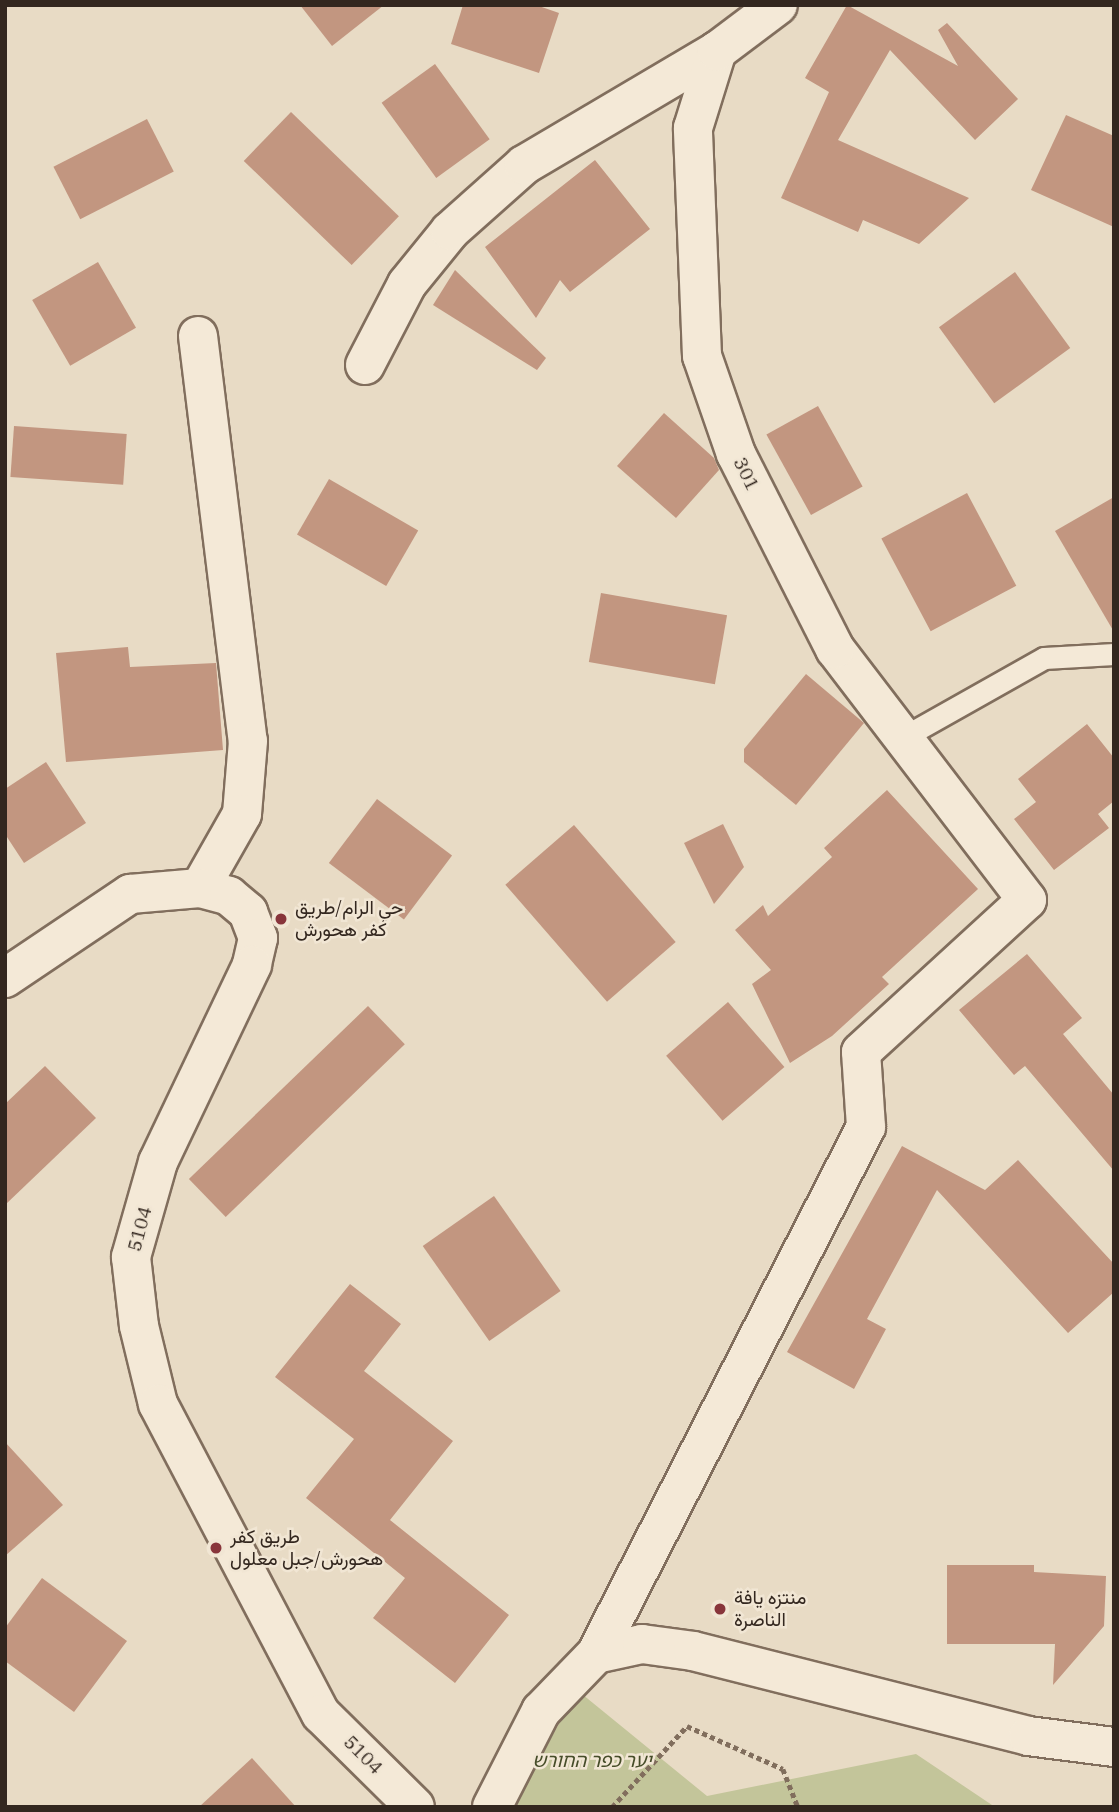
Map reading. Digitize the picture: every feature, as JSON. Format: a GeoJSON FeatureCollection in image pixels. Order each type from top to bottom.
{"type":"FeatureCollection","features":[{"type":"Feature","properties":{"kind":"street"},"geometry":{"type":"LineString","coordinates":[[365,365],[407,284],[450,231],[524,165],[717,51],[778,5]]}},
{"type":"Feature","properties":{"kind":"street","name":"301"},"geometry":{"type":"LineString","coordinates":[[596,1654],[866,1127],[861,1052],[1027,900],[835,649],[736,454],[702,356],[693,128],[717,51]]}},
{"type":"Feature","properties":{"kind":"street"},"geometry":{"type":"LineString","coordinates":[[198,337],[248,741],[242,814],[200,888]]}},
{"type":"Feature","properties":{"kind":"street","name":"5104"},"geometry":{"type":"LineString","coordinates":[[5,978],[130,894],[200,888],[229,896],[248,912],[258,939],[252,965],[158,1162],[131,1257],[139,1326],[158,1404],[321,1714],[415,1807]]}},
{"type":"Feature","properties":{"kind":"street"},"geometry":{"type":"LineString","coordinates":[[492,1807],[541,1711],[596,1654],[642,1644],[694,1651],[1028,1736],[1114,1746]]}},
{"type":"Feature","properties":{"kind":"lane"},"geometry":{"type":"LineString","coordinates":[[902,738],[1044,658],[1114,654]]}},
{"type":"Feature","properties":{"kind":"path"},"geometry":{"type":"LineString","coordinates":[[612,1807],[687,1726],[783,1769],[798,1807]]}},
{"type":"Feature","properties":{"kind":"green space","name":"יער כפר החורש"},"geometry":{"type":"Polygon","coordinates":[[[577,1690],[707,1796],[916,1754],[995,1807],[514,1807],[577,1690]]]}},
{"type":"Feature","properties":{"kind":"building"},"geometry":{"type":"Polygon","coordinates":[[[300,5],[384,5],[332,46],[300,5]]]}},
{"type":"Feature","properties":{"kind":"building"},"geometry":{"type":"Polygon","coordinates":[[[463,5],[536,5],[559,13],[539,73],[451,44],[463,5]]]}},
{"type":"Feature","properties":{"kind":"building"},"geometry":{"type":"Polygon","coordinates":[[[847,5],[958,66],[938,30],[947,23],[1018,99],[975,140],[890,50],[838,140],[969,198],[919,244],[863,220],[858,232],[781,198],[829,92],[805,78],[847,5]]]}},
{"type":"Feature","properties":{"kind":"building"},"geometry":{"type":"Polygon","coordinates":[[[435,64],[490,139],[436,178],[382,103],[435,64]]]}},
{"type":"Feature","properties":{"kind":"building"},"geometry":{"type":"Polygon","coordinates":[[[291,112],[399,216],[352,265],[244,161],[291,112]]]}},
{"type":"Feature","properties":{"kind":"building"},"geometry":{"type":"Polygon","coordinates":[[[1066,115],[1114,136],[1114,227],[1031,190],[1066,115]]]}},
{"type":"Feature","properties":{"kind":"building"},"geometry":{"type":"Polygon","coordinates":[[[147,119],[174,172],[80,219],[53,167],[147,119]]]}},
{"type":"Feature","properties":{"kind":"building"},"geometry":{"type":"Polygon","coordinates":[[[595,160],[650,229],[570,292],[560,280],[536,318],[485,247],[595,160]]]}},
{"type":"Feature","properties":{"kind":"building"},"geometry":{"type":"Polygon","coordinates":[[[98,262],[136,328],[70,366],[32,300],[98,262]]]}},
{"type":"Feature","properties":{"kind":"building"},"geometry":{"type":"Polygon","coordinates":[[[455,270],[546,358],[537,370],[433,305],[455,270]]]}},
{"type":"Feature","properties":{"kind":"building"},"geometry":{"type":"Polygon","coordinates":[[[1015,272],[1070,348],[994,403],[939,327],[1015,272]]]}},
{"type":"Feature","properties":{"kind":"building"},"geometry":{"type":"Polygon","coordinates":[[[818,406],[863,486],[811,515],[766,435],[818,406]]]}},
{"type":"Feature","properties":{"kind":"building"},"geometry":{"type":"Polygon","coordinates":[[[664,413],[714,458],[719,470],[676,518],[617,466],[664,413]]]}},
{"type":"Feature","properties":{"kind":"building"},"geometry":{"type":"Polygon","coordinates":[[[14,426],[127,434],[123,485],[10,477],[14,426]]]}},
{"type":"Feature","properties":{"kind":"building"},"geometry":{"type":"Polygon","coordinates":[[[329,479],[418,530],[386,586],[297,534],[329,479]]]}},
{"type":"Feature","properties":{"kind":"building"},"geometry":{"type":"Polygon","coordinates":[[[967,493],[1016,586],[931,631],[881,539],[967,493]]]}},
{"type":"Feature","properties":{"kind":"building"},"geometry":{"type":"Polygon","coordinates":[[[1114,497],[1114,632],[1055,531],[1114,497]]]}},
{"type":"Feature","properties":{"kind":"building"},"geometry":{"type":"Polygon","coordinates":[[[601,593],[727,615],[715,684],[589,662],[601,593]]]}},
{"type":"Feature","properties":{"kind":"building"},"geometry":{"type":"Polygon","coordinates":[[[128,647],[130,667],[216,663],[223,750],[66,762],[56,653],[128,647]]]}},
{"type":"Feature","properties":{"kind":"building"},"geometry":{"type":"Polygon","coordinates":[[[806,674],[864,723],[796,805],[744,762],[744,749],[806,674]]]}},
{"type":"Feature","properties":{"kind":"building"},"geometry":{"type":"Polygon","coordinates":[[[1087,724],[1114,758],[1114,801],[1098,814],[1109,828],[1054,870],[1014,819],[1036,802],[1018,779],[1087,724]]]}},
{"type":"Feature","properties":{"kind":"building"},"geometry":{"type":"Polygon","coordinates":[[[46,762],[86,823],[24,863],[5,834],[5,789],[46,762]]]}},
{"type":"Feature","properties":{"kind":"building"},"geometry":{"type":"Polygon","coordinates":[[[887,790],[978,889],[882,977],[889,984],[832,1036],[790,1063],[752,984],[771,970],[735,930],[763,905],[768,916],[832,857],[824,848],[887,790]]]}},
{"type":"Feature","properties":{"kind":"building"},"geometry":{"type":"Polygon","coordinates":[[[377,799],[452,856],[404,919],[329,863],[377,799]]]}},
{"type":"Feature","properties":{"kind":"building"},"geometry":{"type":"Polygon","coordinates":[[[723,824],[744,867],[714,904],[684,843],[723,824]]]}},
{"type":"Feature","properties":{"kind":"building"},"geometry":{"type":"Polygon","coordinates":[[[574,825],[676,942],[607,1002],[505,885],[574,825]]]}},
{"type":"Feature","properties":{"kind":"building"},"geometry":{"type":"Polygon","coordinates":[[[1027,954],[1082,1018],[1063,1034],[1114,1095],[1114,1171],[1025,1066],[1014,1075],[959,1010],[1027,954]]]}},
{"type":"Feature","properties":{"kind":"building"},"geometry":{"type":"Polygon","coordinates":[[[728,1002],[784,1067],[723,1121],[666,1056],[728,1002]]]}},
{"type":"Feature","properties":{"kind":"building"},"geometry":{"type":"Polygon","coordinates":[[[368,1006],[405,1044],[226,1217],[189,1179],[368,1006]]]}},
{"type":"Feature","properties":{"kind":"building"},"geometry":{"type":"Polygon","coordinates":[[[45,1066],[96,1118],[5,1205],[5,1104],[45,1066]]]}},
{"type":"Feature","properties":{"kind":"building"},"geometry":{"type":"Polygon","coordinates":[[[902,1146],[985,1190],[1018,1160],[1114,1264],[1114,1292],[1068,1333],[937,1190],[867,1319],[886,1329],[854,1389],[787,1352],[902,1146]]]}},
{"type":"Feature","properties":{"kind":"building"},"geometry":{"type":"Polygon","coordinates":[[[494,1196],[561,1291],[489,1341],[423,1246],[494,1196]]]}},
{"type":"Feature","properties":{"kind":"building"},"geometry":{"type":"Polygon","coordinates":[[[350,1284],[401,1324],[364,1371],[453,1441],[390,1520],[509,1615],[455,1683],[373,1618],[405,1578],[306,1498],[354,1439],[275,1377],[350,1284]]]}},
{"type":"Feature","properties":{"kind":"building"},"geometry":{"type":"Polygon","coordinates":[[[5,1442],[63,1505],[5,1556],[5,1442]]]}},
{"type":"Feature","properties":{"kind":"building"},"geometry":{"type":"Polygon","coordinates":[[[947,1565],[1034,1565],[1034,1572],[1106,1576],[1104,1626],[1053,1685],[1055,1644],[947,1644],[947,1565]]]}},
{"type":"Feature","properties":{"kind":"building"},"geometry":{"type":"Polygon","coordinates":[[[42,1578],[127,1641],[74,1712],[5,1661],[5,1628],[42,1578]]]}},
{"type":"Feature","properties":{"kind":"building"},"geometry":{"type":"Polygon","coordinates":[[[252,1758],[296,1807],[199,1807],[252,1758]]]}},
{"type":"Feature","properties":{"kind":"place","name":"حي الرام/طريق كفر هحورش"},"geometry":{"type":"Point","coordinates":[281,919]}},
{"type":"Feature","properties":{"kind":"place","name":"طريق كفر هحورش/جبل معلول"},"geometry":{"type":"Point","coordinates":[216,1548]}},
{"type":"Feature","properties":{"kind":"place","name":"منتزه يافة الناصرة"},"geometry":{"type":"Point","coordinates":[720,1609]}}]}
